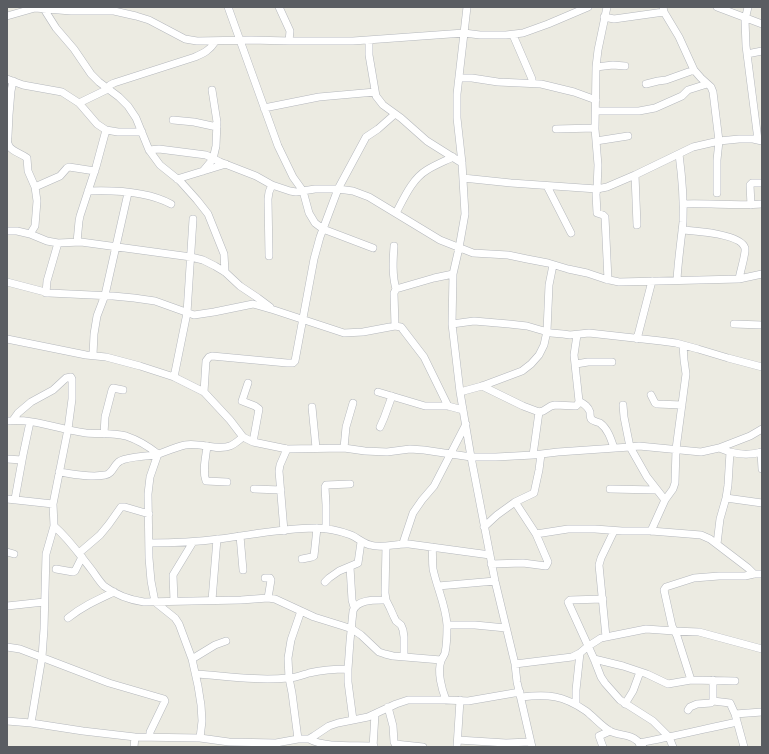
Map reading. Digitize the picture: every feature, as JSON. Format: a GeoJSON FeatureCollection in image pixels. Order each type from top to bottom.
{"type":"FeatureCollection","features":[{"type":"Feature","properties":{"kind":"street"},"geometry":{"type":"LineString","coordinates":[[228,7],[278,146],[293,176],[303,191],[309,213],[315,223],[322,229],[373,248]]}},
{"type":"Feature","properties":{"kind":"street"},"geometry":{"type":"LineString","coordinates":[[279,7],[290,31],[289,41]]}},
{"type":"Feature","properties":{"kind":"street"},"geometry":{"type":"LineString","coordinates":[[460,700],[457,744],[531,744],[484,527],[460,392],[452,324],[453,274],[465,214],[462,163],[456,118],[467,7]]}},
{"type":"Feature","properties":{"kind":"street"},"geometry":{"type":"LineString","coordinates":[[607,7],[596,67],[595,128],[598,165],[596,194],[597,213],[605,217],[608,280]]}},
{"type":"Feature","properties":{"kind":"street"},"geometry":{"type":"LineString","coordinates":[[716,7],[762,24]]}},
{"type":"Feature","properties":{"kind":"street"},"geometry":{"type":"LineString","coordinates":[[463,178],[597,189],[607,187],[635,175],[692,147],[719,141],[738,139],[760,140],[759,117],[747,54],[745,32],[748,7]]}},
{"type":"Feature","properties":{"kind":"street"},"geometry":{"type":"LineString","coordinates":[[7,16],[34,8],[71,11],[97,9],[114,11],[149,20],[190,41],[369,40],[464,32],[480,35],[513,35],[534,29],[586,8]]}},
{"type":"Feature","properties":{"kind":"street"},"geometry":{"type":"LineString","coordinates":[[44,9],[56,28],[74,49],[91,74],[99,82],[119,96],[128,106],[136,118],[149,150],[160,165],[177,179],[208,214],[224,254],[225,272]]}},
{"type":"Feature","properties":{"kind":"street"},"geometry":{"type":"LineString","coordinates":[[604,17],[614,19],[663,9],[679,37],[694,70],[711,87],[713,92],[719,141],[716,160],[716,193]]}},
{"type":"Feature","properties":{"kind":"street"},"geometry":{"type":"LineString","coordinates":[[513,35],[532,79],[532,83]]}},
{"type":"Feature","properties":{"kind":"street"},"geometry":{"type":"LineString","coordinates":[[369,40],[369,55],[376,96],[383,105],[427,141],[462,163]]}},
{"type":"Feature","properties":{"kind":"street"},"geometry":{"type":"LineString","coordinates":[[79,103],[108,88],[114,83],[196,57],[207,51],[215,42]]}},
{"type":"Feature","properties":{"kind":"street"},"geometry":{"type":"LineString","coordinates":[[747,54],[762,51]]}},
{"type":"Feature","properties":{"kind":"street"},"geometry":{"type":"LineString","coordinates":[[596,67],[613,65],[625,66]]}},
{"type":"Feature","properties":{"kind":"street"},"geometry":{"type":"LineString","coordinates":[[646,84],[666,80],[694,70]]}},
{"type":"Feature","properties":{"kind":"street"},"geometry":{"type":"LineString","coordinates":[[459,78],[472,78],[498,82],[532,83],[574,92],[596,100]]}},
{"type":"Feature","properties":{"kind":"street"},"geometry":{"type":"LineString","coordinates":[[30,234],[35,226],[37,201],[35,187],[28,170],[27,158],[8,146],[7,142],[11,91],[10,80],[23,85],[62,92],[79,103],[97,124],[106,130],[118,132],[142,132]]}},
{"type":"Feature","properties":{"kind":"street"},"geometry":{"type":"LineString","coordinates":[[596,110],[639,112],[655,108],[682,96],[688,90],[707,84]]}},
{"type":"Feature","properties":{"kind":"street"},"geometry":{"type":"LineString","coordinates":[[203,171],[213,159],[216,146],[217,122],[212,90]]}},
{"type":"Feature","properties":{"kind":"street"},"geometry":{"type":"LineString","coordinates":[[264,108],[318,98],[375,92]]}},
{"type":"Feature","properties":{"kind":"street"},"geometry":{"type":"LineString","coordinates":[[204,392],[206,361],[212,356],[293,363],[296,358],[314,259],[322,229],[338,189],[366,137],[395,114]]}},
{"type":"Feature","properties":{"kind":"street"},"geometry":{"type":"LineString","coordinates":[[174,120],[194,122],[217,127]]}},
{"type":"Feature","properties":{"kind":"street"},"geometry":{"type":"LineString","coordinates":[[556,128],[595,128]]}},
{"type":"Feature","properties":{"kind":"street"},"geometry":{"type":"LineString","coordinates":[[77,242],[79,221],[106,130]]}},
{"type":"Feature","properties":{"kind":"street"},"geometry":{"type":"LineString","coordinates":[[596,141],[628,136]]}},
{"type":"Feature","properties":{"kind":"street"},"geometry":{"type":"LineString","coordinates":[[149,150],[159,149],[206,155],[256,176],[272,185],[290,191],[296,192],[315,189],[338,189],[353,191],[364,195],[396,213],[440,240],[474,253],[508,255],[548,263],[619,282],[739,278],[762,274]]}},
{"type":"Feature","properties":{"kind":"street"},"geometry":{"type":"LineString","coordinates":[[677,280],[683,204],[679,154]]}},
{"type":"Feature","properties":{"kind":"street"},"geometry":{"type":"LineString","coordinates":[[396,213],[419,175],[428,169],[453,158]]}},
{"type":"Feature","properties":{"kind":"street"},"geometry":{"type":"LineString","coordinates":[[177,179],[226,164]]}},
{"type":"Feature","properties":{"kind":"street"},"geometry":{"type":"LineString","coordinates":[[35,187],[60,176],[69,167],[95,171]]}},
{"type":"Feature","properties":{"kind":"street"},"geometry":{"type":"LineString","coordinates":[[635,175],[637,225]]}},
{"type":"Feature","properties":{"kind":"street"},"geometry":{"type":"LineString","coordinates":[[751,205],[750,185],[752,183],[762,183]]}},
{"type":"Feature","properties":{"kind":"street"},"geometry":{"type":"LineString","coordinates":[[269,256],[268,199],[272,185]]}},
{"type":"Feature","properties":{"kind":"street"},"geometry":{"type":"LineString","coordinates":[[547,186],[571,233]]}},
{"type":"Feature","properties":{"kind":"street"},"geometry":{"type":"LineString","coordinates":[[88,191],[151,196],[162,199],[171,204]]}},
{"type":"Feature","properties":{"kind":"street"},"geometry":{"type":"LineString","coordinates":[[93,355],[97,316],[105,295],[128,193]]}},
{"type":"Feature","properties":{"kind":"street"},"geometry":{"type":"LineString","coordinates":[[683,204],[762,204]]}},
{"type":"Feature","properties":{"kind":"street"},"geometry":{"type":"LineString","coordinates":[[174,377],[187,312],[192,257],[193,219]]}},
{"type":"Feature","properties":{"kind":"street"},"geometry":{"type":"LineString","coordinates":[[682,230],[713,233],[726,236],[743,245],[745,247],[745,252],[739,278]]}},
{"type":"Feature","properties":{"kind":"street"},"geometry":{"type":"LineString","coordinates":[[7,231],[18,231],[47,241],[58,243],[77,242],[116,246],[192,257],[203,260],[225,272],[240,286],[274,310]]}},
{"type":"Feature","properties":{"kind":"street"},"geometry":{"type":"LineString","coordinates":[[46,293],[47,281],[58,243]]}},
{"type":"Feature","properties":{"kind":"street"},"geometry":{"type":"LineString","coordinates":[[394,246],[394,282],[396,289],[394,293],[395,326]]}},
{"type":"Feature","properties":{"kind":"street"},"geometry":{"type":"LineString","coordinates":[[460,392],[482,386],[522,371],[531,364],[538,355],[544,345],[547,331],[549,285],[553,265]]}},
{"type":"Feature","properties":{"kind":"street"},"geometry":{"type":"LineString","coordinates":[[396,289],[453,274]]}},
{"type":"Feature","properties":{"kind":"street"},"geometry":{"type":"LineString","coordinates":[[637,338],[652,281]]}},
{"type":"Feature","properties":{"kind":"street"},"geometry":{"type":"LineString","coordinates":[[7,282],[46,293],[105,295],[155,301],[194,314],[202,314],[253,304],[344,333],[363,332],[395,326],[401,327],[424,357],[448,406]]}},
{"type":"Feature","properties":{"kind":"street"},"geometry":{"type":"LineString","coordinates":[[452,324],[474,321],[527,326],[551,333],[589,333],[668,342],[762,367]]}},
{"type":"Feature","properties":{"kind":"street"},"geometry":{"type":"LineString","coordinates":[[734,324],[762,325]]}},
{"type":"Feature","properties":{"kind":"street"},"geometry":{"type":"LineString","coordinates":[[482,386],[539,412],[555,405],[576,406],[579,401],[574,355],[577,334]]}},
{"type":"Feature","properties":{"kind":"street"},"geometry":{"type":"LineString","coordinates":[[7,339],[86,355],[106,357],[174,377],[204,392],[230,420],[243,437],[253,442],[287,449],[344,448],[387,452],[410,449],[471,457],[533,455],[639,446],[701,452],[718,448],[750,436],[762,429]]}},
{"type":"Feature","properties":{"kind":"street"},"geometry":{"type":"LineString","coordinates":[[651,531],[665,500],[673,489],[675,483],[676,449],[686,374],[683,345]]}},
{"type":"Feature","properties":{"kind":"street"},"geometry":{"type":"LineString","coordinates":[[576,364],[588,362],[612,362]]}},
{"type":"Feature","properties":{"kind":"street"},"geometry":{"type":"LineString","coordinates":[[10,420],[31,402],[53,390],[66,378],[71,377],[72,399],[68,429],[53,504],[54,526],[46,554],[42,657],[32,723]]}},
{"type":"Feature","properties":{"kind":"street"},"geometry":{"type":"LineString","coordinates":[[248,383],[242,401],[259,409],[253,442]]}},
{"type":"Feature","properties":{"kind":"street"},"geometry":{"type":"LineString","coordinates":[[104,434],[105,417],[110,393],[113,388],[123,390]]}},
{"type":"Feature","properties":{"kind":"street"},"geometry":{"type":"LineString","coordinates":[[378,392],[425,406],[448,406],[463,410]]}},
{"type":"Feature","properties":{"kind":"street"},"geometry":{"type":"LineString","coordinates":[[651,395],[657,404],[682,405]]}},
{"type":"Feature","properties":{"kind":"street"},"geometry":{"type":"LineString","coordinates":[[380,427],[392,396]]}},
{"type":"Feature","properties":{"kind":"street"},"geometry":{"type":"LineString","coordinates":[[579,401],[585,404],[592,420],[605,428],[614,448]]}},
{"type":"Feature","properties":{"kind":"street"},"geometry":{"type":"LineString","coordinates":[[344,448],[346,427],[353,403]]}},
{"type":"Feature","properties":{"kind":"street"},"geometry":{"type":"LineString","coordinates":[[623,405],[630,447],[647,477],[665,500]]}},
{"type":"Feature","properties":{"kind":"street"},"geometry":{"type":"LineString","coordinates":[[312,407],[316,448]]}},
{"type":"Feature","properties":{"kind":"street"},"geometry":{"type":"LineString","coordinates":[[533,455],[539,412]]}},
{"type":"Feature","properties":{"kind":"street"},"geometry":{"type":"LineString","coordinates":[[10,420],[30,422],[85,433],[125,436],[147,445],[158,454]]}},
{"type":"Feature","properties":{"kind":"street"},"geometry":{"type":"LineString","coordinates":[[15,500],[30,422]]}},
{"type":"Feature","properties":{"kind":"street"},"geometry":{"type":"LineString","coordinates":[[403,543],[413,512],[434,486],[466,424]]}},
{"type":"Feature","properties":{"kind":"street"},"geometry":{"type":"LineString","coordinates":[[59,472],[80,475],[107,475],[110,474],[116,464],[120,461],[158,454],[186,444],[222,448],[231,446],[243,437]]}},
{"type":"Feature","properties":{"kind":"street"},"geometry":{"type":"LineString","coordinates":[[207,446],[204,477],[206,481],[227,482]]}},
{"type":"Feature","properties":{"kind":"street"},"geometry":{"type":"LineString","coordinates":[[718,448],[730,452],[745,454],[756,454],[761,452],[762,468]]}},
{"type":"Feature","properties":{"kind":"street"},"geometry":{"type":"LineString","coordinates":[[284,530],[279,471],[287,449]]}},
{"type":"Feature","properties":{"kind":"street"},"geometry":{"type":"LineString","coordinates":[[717,544],[720,519],[728,484],[730,452]]}},
{"type":"Feature","properties":{"kind":"street"},"geometry":{"type":"LineString","coordinates":[[158,454],[150,477],[149,485],[150,581],[155,602],[179,624],[192,659],[201,705],[202,721],[200,738]]}},
{"type":"Feature","properties":{"kind":"street"},"geometry":{"type":"LineString","coordinates":[[484,527],[515,502],[534,493],[538,478],[541,454]]}},
{"type":"Feature","properties":{"kind":"street"},"geometry":{"type":"LineString","coordinates":[[7,459],[22,460]]}},
{"type":"Feature","properties":{"kind":"street"},"geometry":{"type":"LineString","coordinates":[[326,529],[326,485],[350,484]]}},
{"type":"Feature","properties":{"kind":"street"},"geometry":{"type":"LineString","coordinates":[[254,489],[281,490]]}},
{"type":"Feature","properties":{"kind":"street"},"geometry":{"type":"LineString","coordinates":[[610,489],[657,490]]}},
{"type":"Feature","properties":{"kind":"street"},"geometry":{"type":"LineString","coordinates":[[726,498],[762,503]]}},
{"type":"Feature","properties":{"kind":"street"},"geometry":{"type":"LineString","coordinates":[[7,499],[53,504]]}},
{"type":"Feature","properties":{"kind":"street"},"geometry":{"type":"LineString","coordinates":[[491,564],[524,563],[546,566],[548,562],[536,534],[515,502]]}},
{"type":"Feature","properties":{"kind":"street"},"geometry":{"type":"LineString","coordinates":[[56,569],[74,572],[80,555],[105,530],[121,507],[149,514]]}},
{"type":"Feature","properties":{"kind":"street"},"geometry":{"type":"LineString","coordinates":[[54,526],[62,533],[103,585],[114,592],[134,600],[155,602],[275,599],[300,611],[352,630],[361,635],[379,652],[393,656],[441,660]]}},
{"type":"Feature","properties":{"kind":"street"},"geometry":{"type":"LineString","coordinates":[[149,543],[193,542],[299,528],[317,528],[342,532],[371,546],[386,546],[403,543],[490,555]]}},
{"type":"Feature","properties":{"kind":"street"},"geometry":{"type":"LineString","coordinates":[[302,559],[314,556],[317,528]]}},
{"type":"Feature","properties":{"kind":"street"},"geometry":{"type":"LineString","coordinates":[[536,534],[568,530],[595,529],[701,534],[710,538],[758,574]]}},
{"type":"Feature","properties":{"kind":"street"},"geometry":{"type":"LineString","coordinates":[[606,637],[599,561],[614,530]]}},
{"type":"Feature","properties":{"kind":"street"},"geometry":{"type":"LineString","coordinates":[[240,536],[243,570]]}},
{"type":"Feature","properties":{"kind":"street"},"geometry":{"type":"LineString","coordinates":[[212,600],[217,539]]}},
{"type":"Feature","properties":{"kind":"street"},"geometry":{"type":"LineString","coordinates":[[174,601],[173,575],[193,542]]}},
{"type":"Feature","properties":{"kind":"street"},"geometry":{"type":"LineString","coordinates":[[325,582],[339,571],[358,563],[361,542]]}},
{"type":"Feature","properties":{"kind":"street"},"geometry":{"type":"LineString","coordinates":[[386,546],[386,600],[396,622],[403,630],[404,657]]}},
{"type":"Feature","properties":{"kind":"street"},"geometry":{"type":"LineString","coordinates":[[432,547],[433,568],[447,625],[446,647],[441,660],[440,669],[440,680],[446,700]]}},
{"type":"Feature","properties":{"kind":"street"},"geometry":{"type":"LineString","coordinates":[[350,567],[352,600],[354,607],[350,641],[348,682],[353,720]]}},
{"type":"Feature","properties":{"kind":"street"},"geometry":{"type":"LineString","coordinates":[[691,680],[677,636],[672,626],[664,590],[666,587],[694,578],[758,574]]}},
{"type":"Feature","properties":{"kind":"street"},"geometry":{"type":"LineString","coordinates":[[265,578],[270,578],[271,580],[268,598]]}},
{"type":"Feature","properties":{"kind":"street"},"geometry":{"type":"LineString","coordinates":[[438,586],[495,581]]}},
{"type":"Feature","properties":{"kind":"street"},"geometry":{"type":"LineString","coordinates":[[68,618],[88,604],[114,592]]}},
{"type":"Feature","properties":{"kind":"street"},"geometry":{"type":"LineString","coordinates":[[603,599],[568,601],[601,677],[620,700],[653,721],[669,737],[673,747]]}},
{"type":"Feature","properties":{"kind":"street"},"geometry":{"type":"LineString","coordinates":[[354,607],[359,603],[386,600]]}},
{"type":"Feature","properties":{"kind":"street"},"geometry":{"type":"LineString","coordinates":[[7,606],[44,602]]}},
{"type":"Feature","properties":{"kind":"street"},"geometry":{"type":"LineString","coordinates":[[298,739],[288,658],[291,640],[300,611]]}},
{"type":"Feature","properties":{"kind":"street"},"geometry":{"type":"LineString","coordinates":[[447,625],[475,625],[506,628]]}},
{"type":"Feature","properties":{"kind":"street"},"geometry":{"type":"LineString","coordinates":[[514,664],[572,657],[600,638],[639,629],[699,632],[762,649]]}},
{"type":"Feature","properties":{"kind":"street"},"geometry":{"type":"LineString","coordinates":[[192,659],[215,645],[226,641]]}},
{"type":"Feature","properties":{"kind":"street"},"geometry":{"type":"LineString","coordinates":[[7,646],[20,649],[109,683],[164,699],[165,701],[150,732],[150,737]]}},
{"type":"Feature","properties":{"kind":"street"},"geometry":{"type":"LineString","coordinates":[[576,704],[580,653]]}},
{"type":"Feature","properties":{"kind":"street"},"geometry":{"type":"LineString","coordinates":[[594,659],[623,666],[668,684],[691,680],[735,681]]}},
{"type":"Feature","properties":{"kind":"street"},"geometry":{"type":"LineString","coordinates":[[196,674],[234,678],[290,678],[324,670],[348,669]]}},
{"type":"Feature","properties":{"kind":"street"},"geometry":{"type":"LineString","coordinates":[[625,704],[633,691],[640,672]]}},
{"type":"Feature","properties":{"kind":"street"},"geometry":{"type":"LineString","coordinates":[[712,680],[713,701]]}},
{"type":"Feature","properties":{"kind":"street"},"geometry":{"type":"LineString","coordinates":[[309,739],[334,725],[368,717],[388,707],[408,700],[478,700],[520,694],[560,697],[576,704],[610,731],[632,737],[641,745],[669,737],[737,722]]}},
{"type":"Feature","properties":{"kind":"street"},"geometry":{"type":"LineString","coordinates":[[688,710],[690,707],[697,704],[711,703],[713,701],[730,703],[735,714],[744,747]]}},
{"type":"Feature","properties":{"kind":"street"},"geometry":{"type":"LineString","coordinates":[[388,707],[395,744],[423,747]]}},
{"type":"Feature","properties":{"kind":"street"},"geometry":{"type":"LineString","coordinates":[[735,714],[762,712]]}},
{"type":"Feature","properties":{"kind":"street"},"geometry":{"type":"LineString","coordinates":[[7,721],[134,737],[200,738],[229,742],[276,745],[298,739],[309,739],[334,746],[374,747],[375,714]]}},
{"type":"Feature","properties":{"kind":"street"},"geometry":{"type":"LineString","coordinates":[[603,747],[599,736],[610,731]]}},
{"type":"Feature","properties":{"kind":"street"},"geometry":{"type":"LineString","coordinates":[[134,737],[134,747]]}}]}
